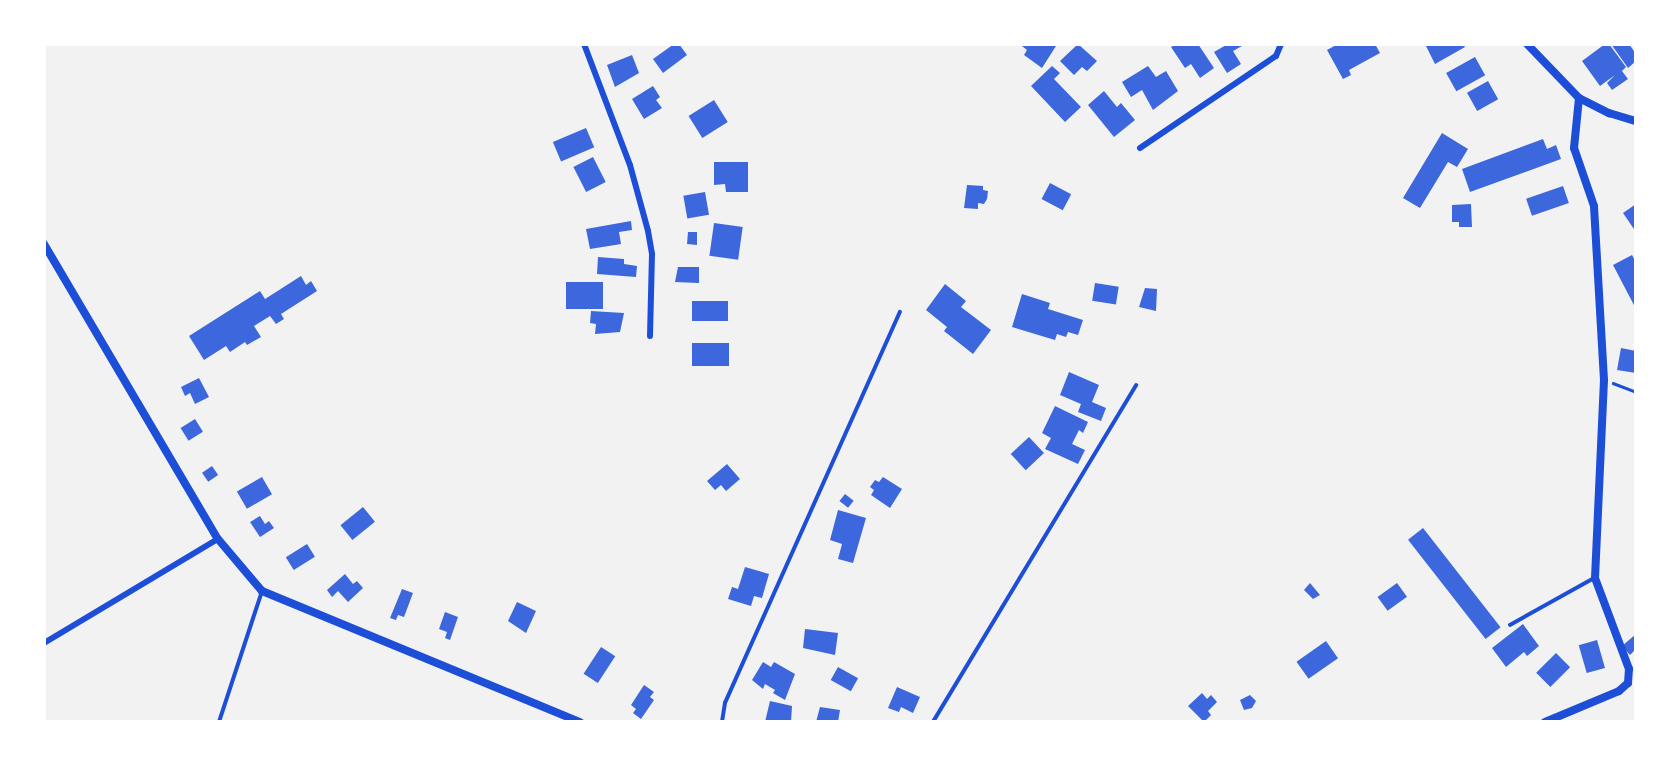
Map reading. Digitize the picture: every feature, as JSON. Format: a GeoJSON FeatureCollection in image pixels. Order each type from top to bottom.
{"type":"FeatureCollection","features":[{"type":"Feature","properties":{"kind":"street"},"geometry":{"type":"LineString","coordinates":[[584,44],[630,165],[648,231],[652,254],[650,336]]}},
{"type":"Feature","properties":{"kind":"street"},"geometry":{"type":"LineString","coordinates":[[1140,148],[1276,56],[1281,44]]}},
{"type":"Feature","properties":{"kind":"street"},"geometry":{"type":"LineString","coordinates":[[1527,44],[1579,98],[1609,113],[1636,121]]}},
{"type":"Feature","properties":{"kind":"street"},"geometry":{"type":"LineString","coordinates":[[1545,722],[1632,684],[1629,669],[1595,578],[1604,380],[1594,206],[1574,148],[1579,98]]}},
{"type":"Feature","properties":{"kind":"street"},"geometry":{"type":"LineString","coordinates":[[44,244],[218,539],[262,591],[576,721]]}},
{"type":"Feature","properties":{"kind":"street"},"geometry":{"type":"LineString","coordinates":[[44,643],[218,539]]}},
{"type":"Feature","properties":{"kind":"lane"},"geometry":{"type":"LineString","coordinates":[[722,722],[725,703],[900,312]]}},
{"type":"Feature","properties":{"kind":"lane"},"geometry":{"type":"LineString","coordinates":[[933,722],[1136,385]]}},
{"type":"Feature","properties":{"kind":"lane"},"geometry":{"type":"LineString","coordinates":[[1510,625],[1595,578]]}},
{"type":"Feature","properties":{"kind":"lane"},"geometry":{"type":"LineString","coordinates":[[219,722],[262,591]]}},
{"type":"Feature","properties":{"kind":"path"},"geometry":{"type":"LineString","coordinates":[[1604,380],[1636,392]]}},
{"type":"Feature","properties":{"kind":"building"},"geometry":{"type":"Polygon","coordinates":[[[674,44],[679,44],[687,55],[663,73],[653,59],[674,44]]]}},
{"type":"Feature","properties":{"kind":"building"},"geometry":{"type":"Polygon","coordinates":[[[1023,44],[1056,46],[1042,68],[1024,55],[1027,50],[1023,44]]]}},
{"type":"Feature","properties":{"kind":"building"},"geometry":{"type":"Polygon","coordinates":[[[1078,44],[1097,61],[1087,71],[1082,67],[1074,75],[1060,61],[1078,44]]]}},
{"type":"Feature","properties":{"kind":"building"},"geometry":{"type":"Polygon","coordinates":[[[1177,44],[1198,44],[1214,68],[1200,78],[1191,64],[1185,68],[1171,47],[1177,44]]]}},
{"type":"Feature","properties":{"kind":"building"},"geometry":{"type":"Polygon","coordinates":[[[1228,44],[1242,46],[1233,51],[1241,64],[1227,73],[1214,52],[1228,44]]]}},
{"type":"Feature","properties":{"kind":"building"},"geometry":{"type":"Polygon","coordinates":[[[1338,44],[1375,44],[1380,53],[1349,70],[1351,75],[1343,79],[1327,50],[1338,44]]]}},
{"type":"Feature","properties":{"kind":"building"},"geometry":{"type":"Polygon","coordinates":[[[1463,44],[1465,47],[1435,64],[1426,46],[1463,44]]]}},
{"type":"Feature","properties":{"kind":"building"},"geometry":{"type":"Polygon","coordinates":[[[1605,44],[1609,44],[1626,67],[1622,71],[1628,79],[1612,90],[1607,83],[1615,75],[1600,86],[1582,61],[1605,44]]]}},
{"type":"Feature","properties":{"kind":"building"},"geometry":{"type":"Polygon","coordinates":[[[1611,44],[1629,44],[1636,54],[1636,61],[1628,68],[1611,44]]]}},
{"type":"Feature","properties":{"kind":"building"},"geometry":{"type":"Polygon","coordinates":[[[632,55],[639,73],[615,87],[607,65],[632,55]]]}},
{"type":"Feature","properties":{"kind":"building"},"geometry":{"type":"Polygon","coordinates":[[[1475,57],[1485,75],[1456,91],[1446,73],[1475,57]]]}},
{"type":"Feature","properties":{"kind":"building"},"geometry":{"type":"Polygon","coordinates":[[[1052,66],[1060,73],[1054,79],[1081,107],[1065,122],[1031,86],[1052,66]]]}},
{"type":"Feature","properties":{"kind":"building"},"geometry":{"type":"Polygon","coordinates":[[[1148,66],[1156,77],[1166,71],[1178,91],[1153,110],[1142,90],[1131,97],[1122,82],[1148,66]]]}},
{"type":"Feature","properties":{"kind":"building"},"geometry":{"type":"Polygon","coordinates":[[[1488,81],[1498,99],[1477,111],[1467,93],[1488,81]]]}},
{"type":"Feature","properties":{"kind":"building"},"geometry":{"type":"Polygon","coordinates":[[[653,86],[660,97],[656,100],[662,108],[644,119],[632,99],[653,86]]]}},
{"type":"Feature","properties":{"kind":"building"},"geometry":{"type":"Polygon","coordinates":[[[1104,91],[1117,107],[1121,103],[1135,120],[1114,137],[1088,105],[1104,91]]]}},
{"type":"Feature","properties":{"kind":"building"},"geometry":{"type":"Polygon","coordinates":[[[714,100],[728,122],[702,138],[689,116],[714,100]]]}},
{"type":"Feature","properties":{"kind":"building"},"geometry":{"type":"Polygon","coordinates":[[[586,128],[594,147],[561,161],[553,142],[586,128]]]}},
{"type":"Feature","properties":{"kind":"building"},"geometry":{"type":"Polygon","coordinates":[[[1442,133],[1468,149],[1457,167],[1448,162],[1420,208],[1403,198],[1442,133]]]}},
{"type":"Feature","properties":{"kind":"building"},"geometry":{"type":"Polygon","coordinates":[[[1543,139],[1547,149],[1556,145],[1561,159],[1470,192],[1462,169],[1543,139]]]}},
{"type":"Feature","properties":{"kind":"building"},"geometry":{"type":"Polygon","coordinates":[[[593,157],[606,182],[586,192],[573,167],[593,157]]]}},
{"type":"Feature","properties":{"kind":"building"},"geometry":{"type":"Polygon","coordinates":[[[714,162],[748,162],[748,192],[726,192],[725,184],[714,185],[714,162]]]}},
{"type":"Feature","properties":{"kind":"building"},"geometry":{"type":"Polygon","coordinates":[[[1050,183],[1071,194],[1063,210],[1042,199],[1050,183]]]}},
{"type":"Feature","properties":{"kind":"building"},"geometry":{"type":"Polygon","coordinates":[[[967,185],[983,186],[983,190],[988,191],[987,199],[984,204],[978,203],[978,209],[964,208],[967,185]]]}},
{"type":"Feature","properties":{"kind":"building"},"geometry":{"type":"Polygon","coordinates":[[[1563,186],[1569,203],[1532,216],[1526,199],[1563,186]]]}},
{"type":"Feature","properties":{"kind":"building"},"geometry":{"type":"Polygon","coordinates":[[[705,192],[709,215],[687,218],[683,196],[705,192]]]}},
{"type":"Feature","properties":{"kind":"building"},"geometry":{"type":"Polygon","coordinates":[[[1471,204],[1472,227],[1459,227],[1459,222],[1452,222],[1452,205],[1471,204]]]}},
{"type":"Feature","properties":{"kind":"building"},"geometry":{"type":"Polygon","coordinates":[[[1636,204],[1636,232],[1623,213],[1636,204]]]}},
{"type":"Feature","properties":{"kind":"building"},"geometry":{"type":"Polygon","coordinates":[[[631,221],[632,230],[619,232],[621,244],[590,249],[586,229],[631,221]]]}},
{"type":"Feature","properties":{"kind":"building"},"geometry":{"type":"Polygon","coordinates":[[[714,223],[743,227],[738,260],[709,256],[714,223]]]}},
{"type":"Feature","properties":{"kind":"building"},"geometry":{"type":"Polygon","coordinates":[[[688,232],[697,232],[697,245],[687,244],[688,232]]]}},
{"type":"Feature","properties":{"kind":"building"},"geometry":{"type":"Polygon","coordinates":[[[1632,255],[1636,262],[1636,309],[1613,265],[1632,255]]]}},
{"type":"Feature","properties":{"kind":"building"},"geometry":{"type":"Polygon","coordinates":[[[598,257],[624,259],[624,264],[637,266],[636,277],[597,274],[598,257]]]}},
{"type":"Feature","properties":{"kind":"building"},"geometry":{"type":"Polygon","coordinates":[[[678,267],[699,267],[699,283],[675,282],[678,267]]]}},
{"type":"Feature","properties":{"kind":"building"},"geometry":{"type":"Polygon","coordinates":[[[301,276],[306,285],[311,281],[317,291],[281,314],[284,319],[276,324],[270,316],[254,326],[261,337],[247,345],[245,342],[230,352],[226,346],[204,360],[189,336],[260,291],[265,299],[301,276]]]}},
{"type":"Feature","properties":{"kind":"building"},"geometry":{"type":"Polygon","coordinates":[[[566,282],[603,282],[603,309],[566,309],[566,282]]]}},
{"type":"Feature","properties":{"kind":"building"},"geometry":{"type":"Polygon","coordinates":[[[1095,283],[1119,287],[1116,305],[1092,301],[1095,283]]]}},
{"type":"Feature","properties":{"kind":"building"},"geometry":{"type":"Polygon","coordinates":[[[945,284],[966,301],[961,307],[991,330],[973,354],[944,331],[947,327],[926,310],[945,284]]]}},
{"type":"Feature","properties":{"kind":"building"},"geometry":{"type":"Polygon","coordinates":[[[1145,288],[1157,289],[1156,311],[1139,307],[1145,288]]]}},
{"type":"Feature","properties":{"kind":"building"},"geometry":{"type":"Polygon","coordinates":[[[1022,294],[1050,303],[1048,309],[1083,320],[1078,335],[1068,332],[1066,337],[1057,334],[1055,340],[1012,327],[1022,294]]]}},
{"type":"Feature","properties":{"kind":"building"},"geometry":{"type":"Polygon","coordinates":[[[692,301],[728,301],[728,321],[692,321],[692,301]]]}},
{"type":"Feature","properties":{"kind":"building"},"geometry":{"type":"Polygon","coordinates":[[[591,311],[624,313],[620,332],[595,334],[596,324],[590,323],[591,311]]]}},
{"type":"Feature","properties":{"kind":"building"},"geometry":{"type":"Polygon","coordinates":[[[692,343],[729,343],[729,366],[692,366],[692,343]]]}},
{"type":"Feature","properties":{"kind":"building"},"geometry":{"type":"Polygon","coordinates":[[[1621,348],[1636,351],[1636,373],[1617,370],[1621,348]]]}},
{"type":"Feature","properties":{"kind":"building"},"geometry":{"type":"Polygon","coordinates":[[[1069,372],[1099,385],[1092,402],[1106,408],[1101,421],[1078,412],[1081,404],[1060,395],[1069,372]]]}},
{"type":"Feature","properties":{"kind":"building"},"geometry":{"type":"Polygon","coordinates":[[[199,378],[209,397],[195,404],[190,393],[185,396],[181,387],[199,378]]]}},
{"type":"Feature","properties":{"kind":"building"},"geometry":{"type":"Polygon","coordinates":[[[1055,406],[1088,422],[1083,433],[1079,430],[1072,444],[1085,450],[1078,464],[1045,449],[1051,438],[1042,433],[1055,406]]]}},
{"type":"Feature","properties":{"kind":"building"},"geometry":{"type":"Polygon","coordinates":[[[195,419],[203,432],[189,441],[181,428],[195,419]]]}},
{"type":"Feature","properties":{"kind":"building"},"geometry":{"type":"Polygon","coordinates":[[[1029,437],[1044,453],[1026,470],[1011,454],[1029,437]]]}},
{"type":"Feature","properties":{"kind":"building"},"geometry":{"type":"Polygon","coordinates":[[[727,464],[740,479],[726,491],[721,485],[715,490],[707,481],[727,464]]]}},
{"type":"Feature","properties":{"kind":"building"},"geometry":{"type":"Polygon","coordinates":[[[212,466],[218,475],[208,482],[202,473],[212,466]]]}},
{"type":"Feature","properties":{"kind":"building"},"geometry":{"type":"Polygon","coordinates":[[[262,477],[272,494],[247,509],[237,492],[262,477]]]}},
{"type":"Feature","properties":{"kind":"building"},"geometry":{"type":"Polygon","coordinates":[[[883,477],[902,489],[890,508],[871,495],[874,490],[870,487],[875,480],[879,482],[883,477]]]}},
{"type":"Feature","properties":{"kind":"building"},"geometry":{"type":"Polygon","coordinates":[[[845,494],[854,501],[848,508],[839,501],[845,494]]]}},
{"type":"Feature","properties":{"kind":"building"},"geometry":{"type":"Polygon","coordinates":[[[363,507],[375,522],[352,540],[340,525],[363,507]]]}},
{"type":"Feature","properties":{"kind":"building"},"geometry":{"type":"Polygon","coordinates":[[[838,510],[866,518],[853,563],[838,559],[842,544],[830,540],[838,510]]]}},
{"type":"Feature","properties":{"kind":"building"},"geometry":{"type":"Polygon","coordinates":[[[260,516],[265,524],[269,521],[274,528],[260,537],[250,522],[260,516]]]}},
{"type":"Feature","properties":{"kind":"building"},"geometry":{"type":"Polygon","coordinates":[[[1423,528],[1501,627],[1486,639],[1408,540],[1423,528]]]}},
{"type":"Feature","properties":{"kind":"building"},"geometry":{"type":"Polygon","coordinates":[[[307,544],[315,557],[294,570],[286,557],[307,544]]]}},
{"type":"Feature","properties":{"kind":"building"},"geometry":{"type":"Polygon","coordinates":[[[745,567],[769,574],[762,598],[754,596],[751,606],[728,599],[732,587],[738,589],[745,567]]]}},
{"type":"Feature","properties":{"kind":"building"},"geometry":{"type":"Polygon","coordinates":[[[345,574],[353,584],[357,581],[363,588],[348,602],[338,591],[332,597],[327,590],[345,574]]]}},
{"type":"Feature","properties":{"kind":"building"},"geometry":{"type":"Polygon","coordinates":[[[1310,583],[1320,595],[1313,599],[1304,590],[1310,583]]]}},
{"type":"Feature","properties":{"kind":"building"},"geometry":{"type":"Polygon","coordinates":[[[1397,583],[1407,597],[1388,611],[1378,597],[1397,583]]]}},
{"type":"Feature","properties":{"kind":"building"},"geometry":{"type":"Polygon","coordinates":[[[402,589],[413,593],[404,617],[398,615],[396,620],[390,618],[402,589]]]}},
{"type":"Feature","properties":{"kind":"building"},"geometry":{"type":"Polygon","coordinates":[[[517,602],[536,611],[526,633],[508,621],[517,602]]]}},
{"type":"Feature","properties":{"kind":"building"},"geometry":{"type":"Polygon","coordinates":[[[445,612],[458,617],[450,640],[445,638],[447,632],[439,629],[445,612]]]}},
{"type":"Feature","properties":{"kind":"building"},"geometry":{"type":"Polygon","coordinates":[[[1523,624],[1539,646],[1527,656],[1524,652],[1506,667],[1492,648],[1523,624]]]}},
{"type":"Feature","properties":{"kind":"building"},"geometry":{"type":"Polygon","coordinates":[[[805,629],[838,633],[835,655],[803,648],[805,629]]]}},
{"type":"Feature","properties":{"kind":"building"},"geometry":{"type":"Polygon","coordinates":[[[1636,634],[1636,653],[1634,651],[1630,655],[1622,646],[1636,634]]]}},
{"type":"Feature","properties":{"kind":"building"},"geometry":{"type":"Polygon","coordinates":[[[1597,640],[1605,668],[1587,673],[1579,645],[1597,640]]]}},
{"type":"Feature","properties":{"kind":"building"},"geometry":{"type":"Polygon","coordinates":[[[1326,641],[1338,658],[1309,679],[1297,662],[1326,641]]]}},
{"type":"Feature","properties":{"kind":"building"},"geometry":{"type":"Polygon","coordinates":[[[601,647],[615,656],[598,683],[584,674],[601,647]]]}},
{"type":"Feature","properties":{"kind":"building"},"geometry":{"type":"Polygon","coordinates":[[[1556,653],[1570,667],[1550,687],[1536,673],[1556,653]]]}},
{"type":"Feature","properties":{"kind":"building"},"geometry":{"type":"Polygon","coordinates":[[[763,662],[771,667],[774,662],[795,674],[785,700],[773,693],[775,690],[765,684],[763,689],[752,680],[763,662]]]}},
{"type":"Feature","properties":{"kind":"building"},"geometry":{"type":"Polygon","coordinates":[[[838,667],[858,678],[851,691],[831,680],[838,667]]]}},
{"type":"Feature","properties":{"kind":"building"},"geometry":{"type":"Polygon","coordinates":[[[644,685],[654,692],[650,697],[654,700],[641,719],[633,713],[636,709],[631,705],[644,685]]]}},
{"type":"Feature","properties":{"kind":"building"},"geometry":{"type":"Polygon","coordinates":[[[897,687],[920,697],[913,713],[901,707],[899,712],[888,708],[897,687]]]}},
{"type":"Feature","properties":{"kind":"building"},"geometry":{"type":"Polygon","coordinates":[[[1202,693],[1207,699],[1211,695],[1217,702],[1208,711],[1211,715],[1204,722],[1188,706],[1202,693]]]}},
{"type":"Feature","properties":{"kind":"building"},"geometry":{"type":"Polygon","coordinates":[[[1250,695],[1256,701],[1252,708],[1244,710],[1240,700],[1250,695]]]}},
{"type":"Feature","properties":{"kind":"building"},"geometry":{"type":"Polygon","coordinates":[[[770,701],[792,706],[791,722],[765,722],[770,701]]]}},
{"type":"Feature","properties":{"kind":"building"},"geometry":{"type":"Polygon","coordinates":[[[820,707],[840,710],[838,722],[816,722],[820,707]]]}}]}
